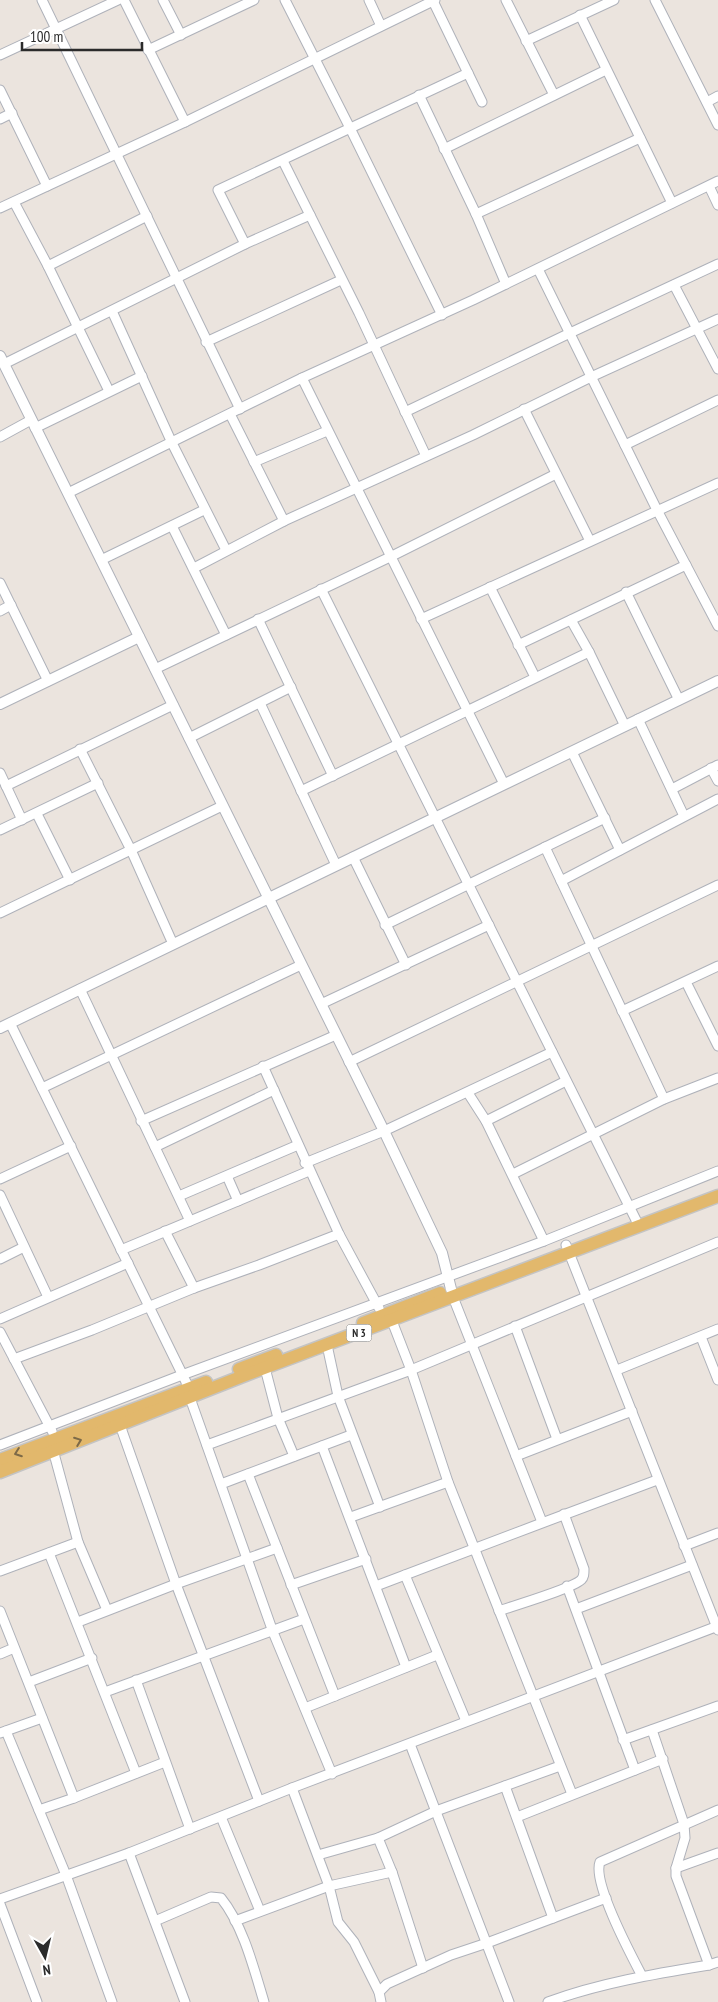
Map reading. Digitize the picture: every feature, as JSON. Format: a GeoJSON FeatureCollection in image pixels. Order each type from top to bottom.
{"type":"FeatureCollection","features":[{"type":"Feature","properties":{"kind":"main road","name":"N 3"},"geometry":{"type":"LineString","coordinates":[[568,1249],[718,1188]]}},
{"type":"Feature","properties":{"kind":"main road","name":"N 3"},"geometry":{"type":"LineString","coordinates":[[0,1472],[52,1438],[120,1425],[190,1393],[384,1313],[450,1288],[718,1196]]}},
{"type":"Feature","properties":{"kind":"main road","name":"N 3"},"geometry":{"type":"LineString","coordinates":[[0,1460],[52,1438],[265,1368],[327,1345],[384,1313]]}},
{"type":"Feature","properties":{"kind":"street"},"geometry":{"type":"LineString","coordinates":[[42,0],[240,409]]}},
{"type":"Feature","properties":{"kind":"street"},"geometry":{"type":"LineString","coordinates":[[0,55],[118,0]]}},
{"type":"Feature","properties":{"kind":"street"},"geometry":{"type":"LineString","coordinates":[[124,0],[186,122]]}},
{"type":"Feature","properties":{"kind":"street"},"geometry":{"type":"LineString","coordinates":[[163,0],[181,35]]}},
{"type":"Feature","properties":{"kind":"street"},"geometry":{"type":"LineString","coordinates":[[285,0],[442,315]]}},
{"type":"Feature","properties":{"kind":"street"},"geometry":{"type":"LineString","coordinates":[[369,0],[381,26]]}},
{"type":"Feature","properties":{"kind":"street"},"geometry":{"type":"LineString","coordinates":[[506,0],[554,95]]}},
{"type":"Feature","properties":{"kind":"street"},"geometry":{"type":"LineString","coordinates":[[526,41],[614,0]]}},
{"type":"Feature","properties":{"kind":"street"},"geometry":{"type":"LineString","coordinates":[[655,0],[718,125]]}},
{"type":"Feature","properties":{"kind":"street"},"geometry":{"type":"LineString","coordinates":[[148,50],[248,1]]}},
{"type":"Feature","properties":{"kind":"street"},"geometry":{"type":"LineString","coordinates":[[0,208],[186,122],[381,26],[417,4],[434,1],[482,102]]}},
{"type":"Feature","properties":{"kind":"street"},"geometry":{"type":"LineString","coordinates":[[580,15],[672,203]]}},
{"type":"Feature","properties":{"kind":"street"},"geometry":{"type":"LineString","coordinates":[[444,149],[606,70]]}},
{"type":"Feature","properties":{"kind":"street"},"geometry":{"type":"LineString","coordinates":[[245,244],[218,190],[468,73]]}},
{"type":"Feature","properties":{"kind":"street"},"geometry":{"type":"LineString","coordinates":[[0,90],[47,186]]}},
{"type":"Feature","properties":{"kind":"street"},"geometry":{"type":"LineString","coordinates":[[419,95],[476,214],[506,284]]}},
{"type":"Feature","properties":{"kind":"street"},"geometry":{"type":"LineString","coordinates":[[707,102],[718,96]]}},
{"type":"Feature","properties":{"kind":"street"},"geometry":{"type":"LineString","coordinates":[[0,119],[12,113]]}},
{"type":"Feature","properties":{"kind":"street"},"geometry":{"type":"LineString","coordinates":[[476,214],[640,138]]}},
{"type":"Feature","properties":{"kind":"street"},"geometry":{"type":"LineString","coordinates":[[283,161],[341,280],[359,312],[426,456]]}},
{"type":"Feature","properties":{"kind":"street"},"geometry":{"type":"LineString","coordinates":[[68,493],[302,378],[538,270],[714,184],[718,205]]}},
{"type":"Feature","properties":{"kind":"street"},"geometry":{"type":"LineString","coordinates":[[14,202],[48,266],[109,391]]}},
{"type":"Feature","properties":{"kind":"street"},"geometry":{"type":"LineString","coordinates":[[310,215],[245,244],[77,328],[2,360],[384,1131],[442,1253],[450,1288],[542,1522]]}},
{"type":"Feature","properties":{"kind":"street"},"geometry":{"type":"LineString","coordinates":[[48,266],[147,216]]}},
{"type":"Feature","properties":{"kind":"street"},"geometry":{"type":"LineString","coordinates":[[405,412],[718,264]]}},
{"type":"Feature","properties":{"kind":"street"},"geometry":{"type":"LineString","coordinates":[[538,270],[657,510],[718,626]]}},
{"type":"Feature","properties":{"kind":"street"},"geometry":{"type":"LineString","coordinates":[[206,342],[341,280]]}},
{"type":"Feature","properties":{"kind":"street"},"geometry":{"type":"LineString","coordinates":[[674,284],[718,369]]}},
{"type":"Feature","properties":{"kind":"street"},"geometry":{"type":"LineString","coordinates":[[112,311],[172,443],[204,510],[226,550]]}},
{"type":"Feature","properties":{"kind":"street"},"geometry":{"type":"LineString","coordinates":[[194,568],[284,522],[718,319]]}},
{"type":"Feature","properties":{"kind":"street"},"geometry":{"type":"LineString","coordinates":[[0,437],[142,376]]}},
{"type":"Feature","properties":{"kind":"street"},"geometry":{"type":"LineString","coordinates":[[302,378],[504,784]]}},
{"type":"Feature","properties":{"kind":"street"},"geometry":{"type":"LineString","coordinates":[[625,445],[718,400]]}},
{"type":"Feature","properties":{"kind":"street"},"geometry":{"type":"LineString","coordinates":[[524,410],[590,541]]}},
{"type":"Feature","properties":{"kind":"street"},"geometry":{"type":"LineString","coordinates":[[230,414],[284,522]]}},
{"type":"Feature","properties":{"kind":"street"},"geometry":{"type":"LineString","coordinates":[[254,462],[328,431]]}},
{"type":"Feature","properties":{"kind":"street"},"geometry":{"type":"LineString","coordinates":[[154,669],[390,557],[556,474]]}},
{"type":"Feature","properties":{"kind":"street"},"geometry":{"type":"LineString","coordinates":[[422,619],[718,483]]}},
{"type":"Feature","properties":{"kind":"street"},"geometry":{"type":"LineString","coordinates":[[101,560],[204,510]]}},
{"type":"Feature","properties":{"kind":"street"},"geometry":{"type":"LineString","coordinates":[[172,526],[226,635]]}},
{"type":"Feature","properties":{"kind":"street"},"geometry":{"type":"LineString","coordinates":[[518,645],[686,565]]}},
{"type":"Feature","properties":{"kind":"street"},"geometry":{"type":"LineString","coordinates":[[0,583],[48,681]]}},
{"type":"Feature","properties":{"kind":"street"},"geometry":{"type":"LineString","coordinates":[[490,587],[535,677]]}},
{"type":"Feature","properties":{"kind":"street"},"geometry":{"type":"LineString","coordinates":[[321,589],[636,1220]]}},
{"type":"Feature","properties":{"kind":"street"},"geometry":{"type":"LineString","coordinates":[[626,592],[679,700]]}},
{"type":"Feature","properties":{"kind":"street"},"geometry":{"type":"LineString","coordinates":[[0,611],[11,606]]}},
{"type":"Feature","properties":{"kind":"street"},"geometry":{"type":"LineString","coordinates":[[258,619],[333,776]]}},
{"type":"Feature","properties":{"kind":"street"},"geometry":{"type":"LineString","coordinates":[[571,620],[589,652],[625,726]]}},
{"type":"Feature","properties":{"kind":"street"},"geometry":{"type":"LineString","coordinates":[[0,704],[139,637]]}},
{"type":"Feature","properties":{"kind":"street"},"geometry":{"type":"LineString","coordinates":[[300,791],[589,652]]}},
{"type":"Feature","properties":{"kind":"street"},"geometry":{"type":"LineString","coordinates":[[332,1774],[273,1632],[246,1559],[190,1393],[42,1088],[3,1026],[718,681]]}},
{"type":"Feature","properties":{"kind":"street"},"geometry":{"type":"LineString","coordinates":[[189,738],[291,687]]}},
{"type":"Feature","properties":{"kind":"street"},"geometry":{"type":"LineString","coordinates":[[260,702],[336,865]]}},
{"type":"Feature","properties":{"kind":"street"},"geometry":{"type":"LineString","coordinates":[[6,786],[173,705]]}},
{"type":"Feature","properties":{"kind":"street"},"geometry":{"type":"LineString","coordinates":[[638,719],[684,816]]}},
{"type":"Feature","properties":{"kind":"street"},"geometry":{"type":"LineString","coordinates":[[80,749],[131,850],[173,944]]}},
{"type":"Feature","properties":{"kind":"street"},"geometry":{"type":"LineString","coordinates":[[572,752],[620,850]]}},
{"type":"Feature","properties":{"kind":"street"},"geometry":{"type":"LineString","coordinates":[[672,789],[715,767],[718,781]]}},
{"type":"Feature","properties":{"kind":"street"},"geometry":{"type":"LineString","coordinates":[[0,773],[22,820]]}},
{"type":"Feature","properties":{"kind":"street"},"geometry":{"type":"LineString","coordinates":[[0,830],[37,814],[98,783]]}},
{"type":"Feature","properties":{"kind":"street"},"geometry":{"type":"LineString","coordinates":[[561,881],[718,799]]}},
{"type":"Feature","properties":{"kind":"street"},"geometry":{"type":"LineString","coordinates":[[0,913],[222,806]]}},
{"type":"Feature","properties":{"kind":"street"},"geometry":{"type":"LineString","coordinates":[[37,814],[70,880]]}},
{"type":"Feature","properties":{"kind":"street"},"geometry":{"type":"LineString","coordinates":[[385,925],[605,818]]}},
{"type":"Feature","properties":{"kind":"street"},"geometry":{"type":"LineString","coordinates":[[545,847],[664,1099]]}},
{"type":"Feature","properties":{"kind":"street"},"geometry":{"type":"LineString","coordinates":[[354,857],[385,925],[406,965]]}},
{"type":"Feature","properties":{"kind":"street"},"geometry":{"type":"LineString","coordinates":[[349,1062],[718,885]]}},
{"type":"Feature","properties":{"kind":"street"},"geometry":{"type":"LineString","coordinates":[[321,1004],[489,925]]}},
{"type":"Feature","properties":{"kind":"street"},"geometry":{"type":"LineString","coordinates":[[42,1088],[301,965]]}},
{"type":"Feature","properties":{"kind":"street"},"geometry":{"type":"LineString","coordinates":[[622,1011],[718,966]]}},
{"type":"Feature","properties":{"kind":"street"},"geometry":{"type":"LineString","coordinates":[[686,982],[718,1046]]}},
{"type":"Feature","properties":{"kind":"street"},"geometry":{"type":"LineString","coordinates":[[80,989],[190,1221]]}},
{"type":"Feature","properties":{"kind":"street"},"geometry":{"type":"LineString","coordinates":[[141,1121],[336,1034]]}},
{"type":"Feature","properties":{"kind":"street"},"geometry":{"type":"LineString","coordinates":[[122,1250],[238,1201],[552,1052]]}},
{"type":"Feature","properties":{"kind":"street"},"geometry":{"type":"LineString","coordinates":[[263,1066],[339,1234],[384,1313],[411,1370],[448,1482],[531,1696],[572,1794]]}},
{"type":"Feature","properties":{"kind":"street"},"geometry":{"type":"LineString","coordinates":[[512,1174],[664,1099],[718,1078]]}},
{"type":"Feature","properties":{"kind":"street"},"geometry":{"type":"LineString","coordinates":[[486,1121],[566,1081]]}},
{"type":"Feature","properties":{"kind":"street"},"geometry":{"type":"LineString","coordinates":[[155,1147],[274,1090]]}},
{"type":"Feature","properties":{"kind":"street"},"geometry":{"type":"LineString","coordinates":[[468,1093],[486,1121],[544,1242]]}},
{"type":"Feature","properties":{"kind":"street"},"geometry":{"type":"LineString","coordinates":[[179,1196],[298,1145]]}},
{"type":"Feature","properties":{"kind":"street"},"geometry":{"type":"LineString","coordinates":[[0,1179],[71,1146]]}},
{"type":"Feature","properties":{"kind":"street"},"geometry":{"type":"LineString","coordinates":[[0,1446],[52,1438],[182,1375],[384,1313],[450,1288],[544,1242],[718,1171]]}},
{"type":"Feature","properties":{"kind":"street"},"geometry":{"type":"LineString","coordinates":[[227,1176],[238,1201]]}},
{"type":"Feature","properties":{"kind":"street"},"geometry":{"type":"LineString","coordinates":[[0,1194],[48,1297]]}},
{"type":"Feature","properties":{"kind":"street"},"geometry":{"type":"LineString","coordinates":[[165,1231],[194,1288]]}},
{"type":"Feature","properties":{"kind":"street"},"geometry":{"type":"LineString","coordinates":[[14,1359],[194,1288],[339,1234]]}},
{"type":"Feature","properties":{"kind":"street"},"geometry":{"type":"LineString","coordinates":[[207,1446],[411,1370],[718,1242]]}},
{"type":"Feature","properties":{"kind":"street"},"geometry":{"type":"LineString","coordinates":[[0,1259],[24,1247]]}},
{"type":"Feature","properties":{"kind":"street"},"geometry":{"type":"LineString","coordinates":[[0,1899],[128,1854],[292,1788],[531,1696],[717,1628],[568,1249]]}},
{"type":"Feature","properties":{"kind":"street"},"geometry":{"type":"LineString","coordinates":[[0,1319],[128,1263]]}},
{"type":"Feature","properties":{"kind":"street"},"geometry":{"type":"LineString","coordinates":[[515,1326],[557,1440]]}},
{"type":"Feature","properties":{"kind":"street"},"geometry":{"type":"LineString","coordinates":[[617,1370],[718,1330]]}},
{"type":"Feature","properties":{"kind":"street"},"geometry":{"type":"LineString","coordinates":[[0,1332],[52,1438],[78,1542],[107,1610]]}},
{"type":"Feature","properties":{"kind":"street"},"geometry":{"type":"LineString","coordinates":[[701,1336],[718,1380]]}},
{"type":"Feature","properties":{"kind":"street"},"geometry":{"type":"LineString","coordinates":[[327,1345],[338,1396],[380,1507]]}},
{"type":"Feature","properties":{"kind":"street"},"geometry":{"type":"LineString","coordinates":[[265,1368],[278,1418],[294,1456]]}},
{"type":"Feature","properties":{"kind":"street"},"geometry":{"type":"LineString","coordinates":[[516,1456],[632,1411]]}},
{"type":"Feature","properties":{"kind":"street"},"geometry":{"type":"LineString","coordinates":[[120,1425],[176,1584],[259,1801]]}},
{"type":"Feature","properties":{"kind":"street"},"geometry":{"type":"LineString","coordinates":[[221,1484],[352,1435]]}},
{"type":"Feature","properties":{"kind":"street"},"geometry":{"type":"LineString","coordinates":[[322,1446],[351,1517],[406,1667]]}},
{"type":"Feature","properties":{"kind":"street"},"geometry":{"type":"LineString","coordinates":[[248,1474],[335,1696]]}},
{"type":"Feature","properties":{"kind":"street"},"geometry":{"type":"LineString","coordinates":[[376,1586],[474,1550],[542,1522],[658,1480]]}},
{"type":"Feature","properties":{"kind":"street"},"geometry":{"type":"LineString","coordinates":[[351,1517],[448,1482]]}},
{"type":"Feature","properties":{"kind":"street"},"geometry":{"type":"LineString","coordinates":[[499,1611],[582,1579],[584,1574],[564,1514]]}},
{"type":"Feature","properties":{"kind":"street"},"geometry":{"type":"LineString","coordinates":[[684,1546],[718,1533]]}},
{"type":"Feature","properties":{"kind":"street"},"geometry":{"type":"LineString","coordinates":[[0,1570],[78,1542]]}},
{"type":"Feature","properties":{"kind":"street"},"geometry":{"type":"LineString","coordinates":[[78,1622],[277,1548]]}},
{"type":"Feature","properties":{"kind":"street"},"geometry":{"type":"LineString","coordinates":[[50,1553],[136,1773]]}},
{"type":"Feature","properties":{"kind":"street"},"geometry":{"type":"LineString","coordinates":[[291,1585],[366,1559]]}},
{"type":"Feature","properties":{"kind":"street"},"geometry":{"type":"LineString","coordinates":[[576,1609],[692,1565]]}},
{"type":"Feature","properties":{"kind":"street"},"geometry":{"type":"LineString","coordinates":[[405,1575],[466,1721]]}},
{"type":"Feature","properties":{"kind":"street"},"geometry":{"type":"LineString","coordinates":[[567,1586],[635,1770]]}},
{"type":"Feature","properties":{"kind":"street"},"geometry":{"type":"LineString","coordinates":[[0,1611],[74,1798]]}},
{"type":"Feature","properties":{"kind":"street"},"geometry":{"type":"LineString","coordinates":[[104,1692],[273,1632],[304,1619]]}},
{"type":"Feature","properties":{"kind":"street"},"geometry":{"type":"LineString","coordinates":[[0,1654],[14,1648]]}},
{"type":"Feature","properties":{"kind":"street"},"geometry":{"type":"LineString","coordinates":[[305,1708],[437,1655]]}},
{"type":"Feature","properties":{"kind":"street"},"geometry":{"type":"LineString","coordinates":[[29,1682],[92,1658]]}},
{"type":"Feature","properties":{"kind":"street"},"geometry":{"type":"LineString","coordinates":[[136,1680],[190,1829]]}},
{"type":"Feature","properties":{"kind":"street"},"geometry":{"type":"LineString","coordinates":[[623,1740],[718,1706]]}},
{"type":"Feature","properties":{"kind":"street"},"geometry":{"type":"LineString","coordinates":[[42,1718],[3,1732],[39,1810],[66,1876],[112,2002]]}},
{"type":"Feature","properties":{"kind":"street"},"geometry":{"type":"LineString","coordinates":[[548,2002],[577,1991],[642,1976],[714,1963],[676,1876],[676,1868],[685,1838],[684,1824],[652,1730]]}},
{"type":"Feature","properties":{"kind":"street"},"geometry":{"type":"LineString","coordinates":[[410,1744],[509,2002]]}},
{"type":"Feature","properties":{"kind":"street"},"geometry":{"type":"LineString","coordinates":[[517,1816],[663,1759]]}},
{"type":"Feature","properties":{"kind":"street"},"geometry":{"type":"LineString","coordinates":[[39,1810],[165,1762]]}},
{"type":"Feature","properties":{"kind":"street"},"geometry":{"type":"LineString","coordinates":[[318,1855],[378,1838],[436,1811],[560,1766]]}},
{"type":"Feature","properties":{"kind":"street"},"geometry":{"type":"LineString","coordinates":[[505,1786],[553,1918]]}},
{"type":"Feature","properties":{"kind":"street"},"geometry":{"type":"LineString","coordinates":[[292,1788],[329,1886],[338,1922],[354,1942],[379,1992],[381,2002]]}},
{"type":"Feature","properties":{"kind":"street"},"geometry":{"type":"LineString","coordinates":[[642,1976],[618,1931],[598,1871],[600,1862],[718,1810]]}},
{"type":"Feature","properties":{"kind":"street"},"geometry":{"type":"LineString","coordinates":[[221,1817],[260,1911]]}},
{"type":"Feature","properties":{"kind":"street"},"geometry":{"type":"LineString","coordinates":[[378,1838],[392,1872],[423,1968]]}},
{"type":"Feature","properties":{"kind":"street"},"geometry":{"type":"LineString","coordinates":[[676,1868],[718,1853]]}},
{"type":"Feature","properties":{"kind":"street"},"geometry":{"type":"LineString","coordinates":[[128,1854],[185,2002]]}},
{"type":"Feature","properties":{"kind":"street"},"geometry":{"type":"LineString","coordinates":[[235,1921],[329,1886],[392,1872]]}},
{"type":"Feature","properties":{"kind":"street"},"geometry":{"type":"LineString","coordinates":[[155,1921],[196,1903],[216,1897],[221,1898],[235,1921],[252,1964],[264,2002]]}},
{"type":"Feature","properties":{"kind":"street"},"geometry":{"type":"LineString","coordinates":[[379,1992],[387,1984],[451,1955],[606,1898]]}},
{"type":"Feature","properties":{"kind":"street"},"geometry":{"type":"LineString","coordinates":[[0,1904],[4,1929],[35,2001]]}}]}
